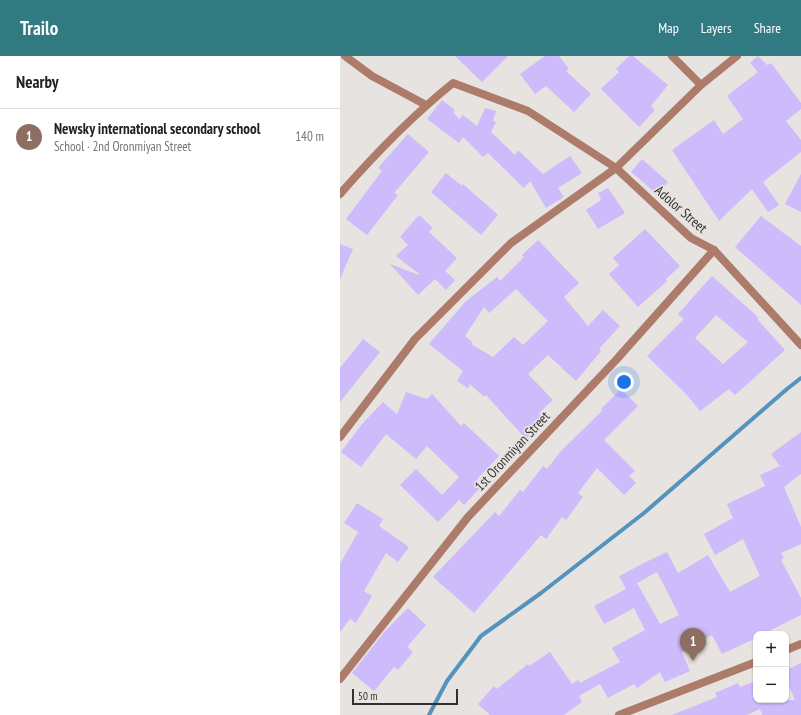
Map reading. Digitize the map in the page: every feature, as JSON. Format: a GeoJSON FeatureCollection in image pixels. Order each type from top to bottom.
{"type":"FeatureCollection","features":[{"type":"Feature","properties":{"kind":"street"},"geometry":{"type":"LineString","coordinates":[[340,194],[367,162],[426,105],[372,76],[345,56]]}},
{"type":"Feature","properties":{"kind":"street"},"geometry":{"type":"LineString","coordinates":[[672,56],[701,85]]}},
{"type":"Feature","properties":{"kind":"street"},"geometry":{"type":"LineString","coordinates":[[340,437],[415,339],[511,243],[616,168],[701,85],[737,56]]}},
{"type":"Feature","properties":{"kind":"street","name":"Adolor Street"},"geometry":{"type":"LineString","coordinates":[[426,105],[454,83],[528,111],[616,168],[691,238],[714,250],[801,345]]}},
{"type":"Feature","properties":{"kind":"street","name":"1st Oronmiyan Street"},"geometry":{"type":"LineString","coordinates":[[340,678],[468,517],[616,360],[714,250]]}},
{"type":"Feature","properties":{"kind":"street"},"geometry":{"type":"LineString","coordinates":[[789,649],[801,644]]}},
{"type":"Feature","properties":{"kind":"street"},"geometry":{"type":"LineString","coordinates":[[619,715],[753,663]]}},
{"type":"Feature","properties":{"kind":"building"},"geometry":{"type":"Polygon","coordinates":[[[455,56],[508,56],[482,82],[455,56]]]}},
{"type":"Feature","properties":{"kind":"building"},"geometry":{"type":"Polygon","coordinates":[[[545,56],[559,56],[569,69],[566,71],[591,94],[574,112],[546,86],[535,94],[520,74],[545,56]]]}},
{"type":"Feature","properties":{"kind":"building"},"geometry":{"type":"Polygon","coordinates":[[[629,56],[633,56],[668,85],[651,106],[655,110],[639,127],[601,89],[619,72],[616,69],[629,56]]]}},
{"type":"Feature","properties":{"kind":"building"},"geometry":{"type":"Polygon","coordinates":[[[758,56],[767,65],[771,63],[801,103],[801,109],[786,121],[801,140],[801,152],[763,182],[779,205],[768,212],[752,189],[719,221],[672,150],[714,120],[723,134],[743,119],[727,96],[758,72],[750,63],[758,56]]]}},
{"type":"Feature","properties":{"kind":"building"},"geometry":{"type":"Polygon","coordinates":[[[442,100],[455,110],[453,112],[459,119],[463,115],[477,126],[485,108],[496,111],[493,121],[496,122],[491,132],[515,155],[518,150],[543,174],[570,156],[582,173],[558,188],[564,197],[546,208],[530,181],[524,188],[488,153],[483,157],[463,137],[459,143],[427,119],[442,100]]]}},
{"type":"Feature","properties":{"kind":"building"},"geometry":{"type":"Polygon","coordinates":[[[408,134],[429,152],[394,193],[398,195],[367,235],[346,219],[382,171],[378,168],[408,134]]]}},
{"type":"Feature","properties":{"kind":"building"},"geometry":{"type":"Polygon","coordinates":[[[642,159],[668,182],[657,194],[631,172],[642,159]]]}},
{"type":"Feature","properties":{"kind":"building"},"geometry":{"type":"Polygon","coordinates":[[[446,173],[462,186],[463,184],[498,215],[481,235],[431,192],[446,173]]]}},
{"type":"Feature","properties":{"kind":"building"},"geometry":{"type":"Polygon","coordinates":[[[801,174],[801,212],[785,204],[801,174]]]}},
{"type":"Feature","properties":{"kind":"building"},"geometry":{"type":"Polygon","coordinates":[[[608,188],[625,213],[598,229],[586,210],[601,200],[598,193],[608,188]]]}},
{"type":"Feature","properties":{"kind":"building"},"geometry":{"type":"Polygon","coordinates":[[[419,215],[433,228],[429,232],[457,258],[445,271],[455,280],[446,290],[435,279],[418,295],[390,264],[419,275],[396,256],[408,245],[400,237],[419,215]]]}},
{"type":"Feature","properties":{"kind":"building"},"geometry":{"type":"Polygon","coordinates":[[[761,216],[801,246],[801,305],[735,247],[761,216]]]}},
{"type":"Feature","properties":{"kind":"building"},"geometry":{"type":"Polygon","coordinates":[[[645,229],[680,266],[666,279],[667,281],[638,307],[609,274],[619,265],[613,258],[645,229]]]}},
{"type":"Feature","properties":{"kind":"building"},"geometry":{"type":"Polygon","coordinates":[[[538,240],[579,283],[564,297],[588,326],[603,310],[620,326],[599,349],[601,351],[576,381],[548,355],[528,374],[553,400],[539,413],[547,420],[526,439],[486,395],[484,397],[470,384],[468,388],[457,381],[463,371],[429,344],[465,302],[497,277],[500,281],[524,257],[522,255],[538,240]],[[516,289],[489,313],[484,307],[465,336],[473,343],[471,344],[493,357],[514,337],[523,345],[548,321],[516,289]]]}},
{"type":"Feature","properties":{"kind":"building"},"geometry":{"type":"Polygon","coordinates":[[[340,244],[353,249],[340,279],[340,244]]]}},
{"type":"Feature","properties":{"kind":"building"},"geometry":{"type":"Polygon","coordinates":[[[712,276],[759,318],[757,319],[785,350],[735,395],[729,389],[700,411],[686,394],[647,356],[684,319],[678,314],[712,276]],[[716,315],[695,338],[723,364],[748,342],[716,315]]]}},
{"type":"Feature","properties":{"kind":"building"},"geometry":{"type":"Polygon","coordinates":[[[363,339],[380,352],[340,402],[340,368],[363,339]]]}},
{"type":"Feature","properties":{"kind":"building"},"geometry":{"type":"Polygon","coordinates":[[[621,389],[638,406],[604,440],[635,471],[629,476],[636,483],[624,495],[597,468],[578,493],[583,497],[566,520],[562,517],[546,539],[541,535],[474,613],[433,577],[495,512],[499,516],[520,490],[523,492],[543,466],[547,469],[561,451],[602,411],[601,409],[621,389]]]}},
{"type":"Feature","properties":{"kind":"building"},"geometry":{"type":"Polygon","coordinates":[[[406,392],[427,399],[432,394],[461,426],[464,423],[499,456],[478,478],[477,481],[482,486],[464,505],[459,500],[438,522],[400,485],[416,469],[442,495],[459,477],[427,446],[416,459],[386,434],[361,467],[341,452],[362,424],[383,402],[397,414],[406,392]]]}},
{"type":"Feature","properties":{"kind":"building"},"geometry":{"type":"Polygon","coordinates":[[[801,432],[801,474],[784,487],[801,527],[801,544],[781,553],[784,558],[781,560],[801,598],[801,615],[769,631],[753,631],[753,639],[722,654],[712,635],[682,652],[690,671],[665,682],[660,672],[637,688],[634,684],[608,698],[600,684],[579,696],[582,702],[564,715],[490,715],[478,704],[494,686],[497,689],[528,664],[529,666],[550,652],[572,684],[578,680],[580,683],[620,662],[612,648],[645,630],[634,608],[604,624],[594,606],[626,589],[619,576],[667,552],[678,573],[708,555],[730,592],[760,576],[743,539],[715,555],[704,534],[733,518],[727,504],[765,486],[760,475],[780,466],[771,454],[801,432]],[[657,572],[637,583],[660,624],[679,615],[657,572]]]}},
{"type":"Feature","properties":{"kind":"building"},"geometry":{"type":"Polygon","coordinates":[[[357,503],[383,519],[379,526],[409,547],[398,562],[386,553],[364,591],[372,596],[356,623],[350,619],[340,632],[340,564],[358,532],[344,523],[357,503]]]}},
{"type":"Feature","properties":{"kind":"building"},"geometry":{"type":"Polygon","coordinates":[[[408,608],[426,625],[407,647],[413,652],[398,670],[394,667],[374,691],[352,673],[386,630],[408,608]]]}},
{"type":"Feature","properties":{"kind":"building"},"geometry":{"type":"Polygon","coordinates":[[[801,663],[801,715],[762,715],[760,709],[747,715],[672,715],[717,697],[715,693],[738,683],[740,687],[753,682],[753,703],[789,703],[789,700],[795,700],[789,686],[789,669],[801,663]]]}},
{"type":"Feature","properties":{"kind":"waterway"},"geometry":{"type":"LineString","coordinates":[[429,715],[447,681],[481,636],[541,593],[644,513],[801,378]]}},
{"type":"Feature","properties":{"kind":"place","name":"Newsky international secondary school"},"geometry":{"type":"Point","coordinates":[693,661]}}]}
